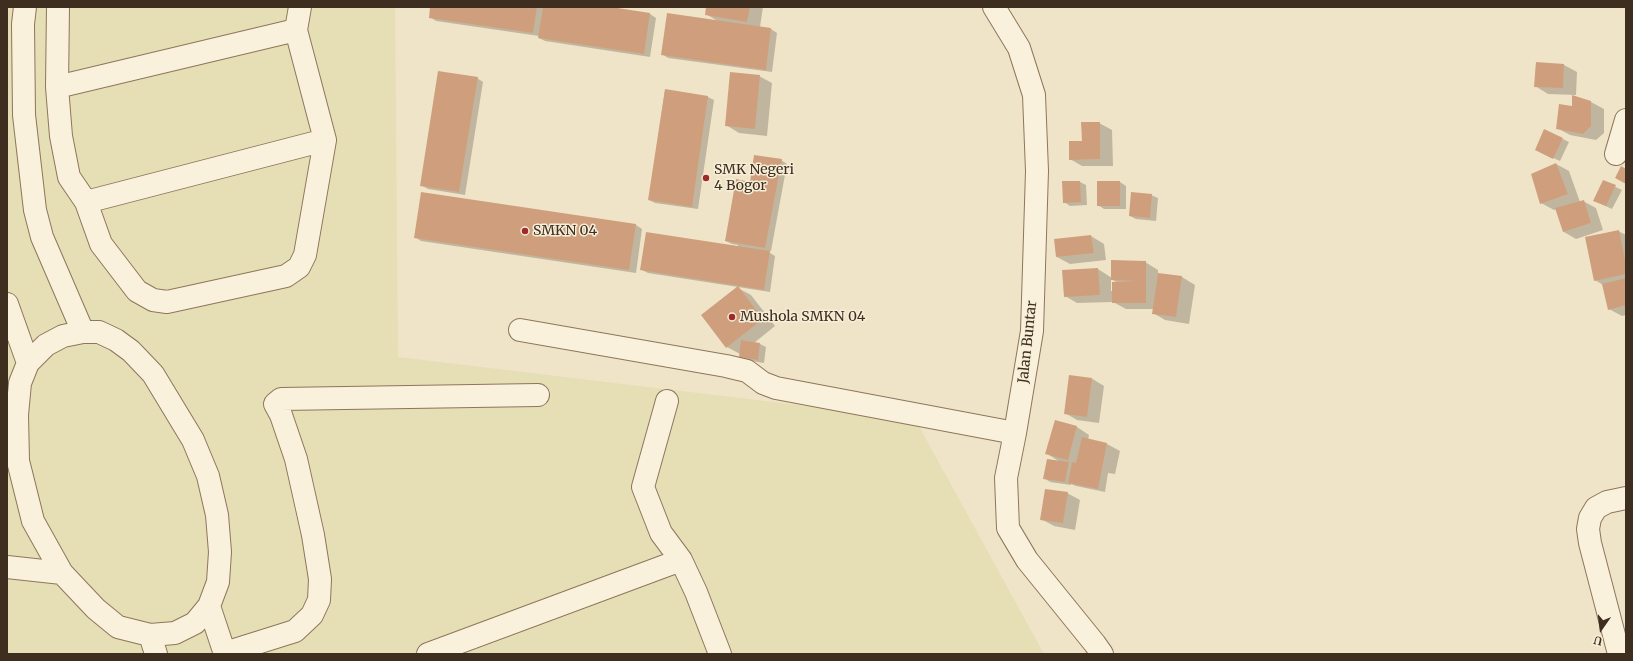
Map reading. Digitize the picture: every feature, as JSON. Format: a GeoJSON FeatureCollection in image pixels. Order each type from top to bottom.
{"type":"FeatureCollection","features":[{"type":"Feature","properties":{"kind":"street"},"geometry":{"type":"LineString","coordinates":[[25,7],[23,24],[24,115],[35,210],[42,237],[83,332]]}},
{"type":"Feature","properties":{"kind":"street"},"geometry":{"type":"LineString","coordinates":[[58,7],[57,87],[61,136],[70,177],[86,202],[101,244],[137,291],[153,300],[167,302],[182,300],[286,276],[299,267],[305,255],[325,140],[296,30],[300,7]]}},
{"type":"Feature","properties":{"kind":"street","name":"Jalan Buntar"},"geometry":{"type":"LineString","coordinates":[[994,7],[1019,48],[1034,95],[1037,171],[1032,331],[1006,478],[1008,528],[1027,560],[1102,654]]}},
{"type":"Feature","properties":{"kind":"street"},"geometry":{"type":"LineString","coordinates":[[57,87],[296,30]]}},
{"type":"Feature","properties":{"kind":"street"},"geometry":{"type":"LineString","coordinates":[[1616,154],[1626,120]]}},
{"type":"Feature","properties":{"kind":"street"},"geometry":{"type":"LineString","coordinates":[[86,202],[325,140]]}},
{"type":"Feature","properties":{"kind":"street"},"geometry":{"type":"LineString","coordinates":[[7,304],[28,363]]}},
{"type":"Feature","properties":{"kind":"street"},"geometry":{"type":"LineString","coordinates":[[520,330],[726,366],[747,371],[763,383],[776,388],[1015,433]]}},
{"type":"Feature","properties":{"kind":"street"},"geometry":{"type":"LineString","coordinates":[[83,332],[99,332],[116,340],[131,351],[153,374],[193,440],[208,476],[217,515],[220,552],[218,582],[209,606],[195,623],[153,644],[118,627],[96,609],[62,573],[32,521],[12,467],[20,382],[28,363],[46,345],[63,336],[83,332]]}},
{"type":"Feature","properties":{"kind":"street"},"geometry":{"type":"LineString","coordinates":[[209,606],[225,654],[295,631],[312,615],[320,600],[320,579],[312,527],[296,459],[281,415],[275,404],[281,399],[538,395]]}},
{"type":"Feature","properties":{"kind":"street"},"geometry":{"type":"LineString","coordinates":[[667,401],[644,487],[661,533],[681,560],[696,592],[720,654]]}},
{"type":"Feature","properties":{"kind":"street"},"geometry":{"type":"LineString","coordinates":[[1619,654],[1590,544],[1588,529],[1590,518],[1596,508],[1607,502],[1626,498]]}},
{"type":"Feature","properties":{"kind":"street"},"geometry":{"type":"LineString","coordinates":[[428,654],[681,560]]}},
{"type":"Feature","properties":{"kind":"street"},"geometry":{"type":"LineString","coordinates":[[7,568],[62,573]]}},
{"type":"Feature","properties":{"kind":"shaded area"},"geometry":{"type":"Polygon","coordinates":[[[7,7],[395,7],[398,357],[915,419],[1044,654],[7,654],[7,7]]]}},
{"type":"Feature","properties":{"kind":"building"},"geometry":{"type":"Polygon","coordinates":[[[430,7],[537,7],[533,33],[429,18],[430,7]]]}},
{"type":"Feature","properties":{"kind":"building"},"geometry":{"type":"Polygon","coordinates":[[[543,7],[611,7],[650,13],[644,54],[538,38],[543,7]]]}},
{"type":"Feature","properties":{"kind":"building"},"geometry":{"type":"Polygon","coordinates":[[[706,7],[750,7],[747,22],[705,15],[706,7]]]}},
{"type":"Feature","properties":{"kind":"building"},"geometry":{"type":"Polygon","coordinates":[[[667,13],[771,28],[766,70],[661,55],[667,13]]]}},
{"type":"Feature","properties":{"kind":"building"},"geometry":{"type":"Polygon","coordinates":[[[1536,62],[1564,64],[1563,88],[1534,87],[1536,62]]]}},
{"type":"Feature","properties":{"kind":"building"},"geometry":{"type":"Polygon","coordinates":[[[438,71],[478,77],[459,192],[420,186],[438,71]]]}},
{"type":"Feature","properties":{"kind":"building"},"geometry":{"type":"Polygon","coordinates":[[[730,72],[760,75],[755,129],[725,126],[730,72]]]}},
{"type":"Feature","properties":{"kind":"building"},"geometry":{"type":"Polygon","coordinates":[[[665,89],[708,96],[692,207],[648,200],[665,89]]]}},
{"type":"Feature","properties":{"kind":"building"},"geometry":{"type":"Polygon","coordinates":[[[1572,95],[1591,101],[1591,126],[1583,134],[1556,129],[1559,104],[1572,106],[1572,95]]]}},
{"type":"Feature","properties":{"kind":"building"},"geometry":{"type":"Polygon","coordinates":[[[1081,122],[1100,122],[1100,159],[1069,160],[1069,141],[1082,141],[1081,122]]]}},
{"type":"Feature","properties":{"kind":"building"},"geometry":{"type":"Polygon","coordinates":[[[1544,129],[1563,138],[1553,159],[1535,150],[1544,129]]]}},
{"type":"Feature","properties":{"kind":"building"},"geometry":{"type":"Polygon","coordinates":[[[754,155],[782,159],[765,248],[725,241],[736,179],[750,182],[754,155]]]}},
{"type":"Feature","properties":{"kind":"building"},"geometry":{"type":"Polygon","coordinates":[[[1556,163],[1568,194],[1540,204],[1531,174],[1556,163]]]}},
{"type":"Feature","properties":{"kind":"building"},"geometry":{"type":"Polygon","coordinates":[[[1621,166],[1626,169],[1626,184],[1615,178],[1621,166]]]}},
{"type":"Feature","properties":{"kind":"building"},"geometry":{"type":"Polygon","coordinates":[[[1603,180],[1616,185],[1606,206],[1593,201],[1603,180]]]}},
{"type":"Feature","properties":{"kind":"building"},"geometry":{"type":"Polygon","coordinates":[[[1062,181],[1080,181],[1081,202],[1063,203],[1062,181]]]}},
{"type":"Feature","properties":{"kind":"building"},"geometry":{"type":"Polygon","coordinates":[[[1097,181],[1120,181],[1120,206],[1097,206],[1097,181]]]}},
{"type":"Feature","properties":{"kind":"building","name":"SMKN 04"},"geometry":{"type":"Polygon","coordinates":[[[421,192],[636,224],[629,270],[414,238],[421,192]]]}},
{"type":"Feature","properties":{"kind":"building"},"geometry":{"type":"Polygon","coordinates":[[[1131,192],[1152,194],[1150,218],[1129,216],[1131,192]]]}},
{"type":"Feature","properties":{"kind":"building"},"geometry":{"type":"Polygon","coordinates":[[[1584,200],[1591,223],[1563,232],[1555,208],[1584,200]]]}},
{"type":"Feature","properties":{"kind":"building"},"geometry":{"type":"Polygon","coordinates":[[[1619,230],[1626,265],[1626,274],[1594,281],[1585,237],[1619,230]]]}},
{"type":"Feature","properties":{"kind":"building"},"geometry":{"type":"Polygon","coordinates":[[[646,232],[770,251],[764,290],[640,270],[646,232]]]}},
{"type":"Feature","properties":{"kind":"building"},"geometry":{"type":"Polygon","coordinates":[[[1091,235],[1094,253],[1056,257],[1054,239],[1091,235]]]}},
{"type":"Feature","properties":{"kind":"building"},"geometry":{"type":"Polygon","coordinates":[[[1111,260],[1146,261],[1146,303],[1112,303],[1112,282],[1139,281],[1111,280],[1111,260]]]}},
{"type":"Feature","properties":{"kind":"building"},"geometry":{"type":"Polygon","coordinates":[[[1098,268],[1100,295],[1064,297],[1062,270],[1098,268]]]}},
{"type":"Feature","properties":{"kind":"building"},"geometry":{"type":"Polygon","coordinates":[[[1158,273],[1182,276],[1176,317],[1152,314],[1158,273]]]}},
{"type":"Feature","properties":{"kind":"building"},"geometry":{"type":"Polygon","coordinates":[[[1626,278],[1626,305],[1608,310],[1602,284],[1626,278]]]}},
{"type":"Feature","properties":{"kind":"building","name":"Mushola SMKN 04"},"geometry":{"type":"Polygon","coordinates":[[[738,286],[763,319],[726,348],[701,315],[738,286]]]}},
{"type":"Feature","properties":{"kind":"building"},"geometry":{"type":"Polygon","coordinates":[[[741,340],[760,343],[758,360],[739,357],[741,340]]]}},
{"type":"Feature","properties":{"kind":"building"},"geometry":{"type":"Polygon","coordinates":[[[1069,375],[1092,378],[1087,417],[1064,414],[1069,375]]]}},
{"type":"Feature","properties":{"kind":"building"},"geometry":{"type":"Polygon","coordinates":[[[1055,420],[1077,426],[1068,460],[1045,454],[1055,420]]]}},
{"type":"Feature","properties":{"kind":"building"},"geometry":{"type":"Polygon","coordinates":[[[1082,437],[1107,443],[1098,489],[1068,483],[1072,462],[1076,463],[1082,437]]]}},
{"type":"Feature","properties":{"kind":"building"},"geometry":{"type":"Polygon","coordinates":[[[1047,459],[1069,462],[1065,482],[1043,479],[1047,459]]]}},
{"type":"Feature","properties":{"kind":"building"},"geometry":{"type":"Polygon","coordinates":[[[1045,489],[1068,492],[1063,523],[1040,520],[1045,489]]]}},
{"type":"Feature","properties":{"kind":"place","name":"SMK Negeri 4 Bogor"},"geometry":{"type":"Point","coordinates":[706,178]}},
{"type":"Feature","properties":{"kind":"place","name":"SMKN 04"},"geometry":{"type":"Point","coordinates":[525,231]}},
{"type":"Feature","properties":{"kind":"place","name":"Mushola SMKN 04"},"geometry":{"type":"Point","coordinates":[732,317]}}]}
